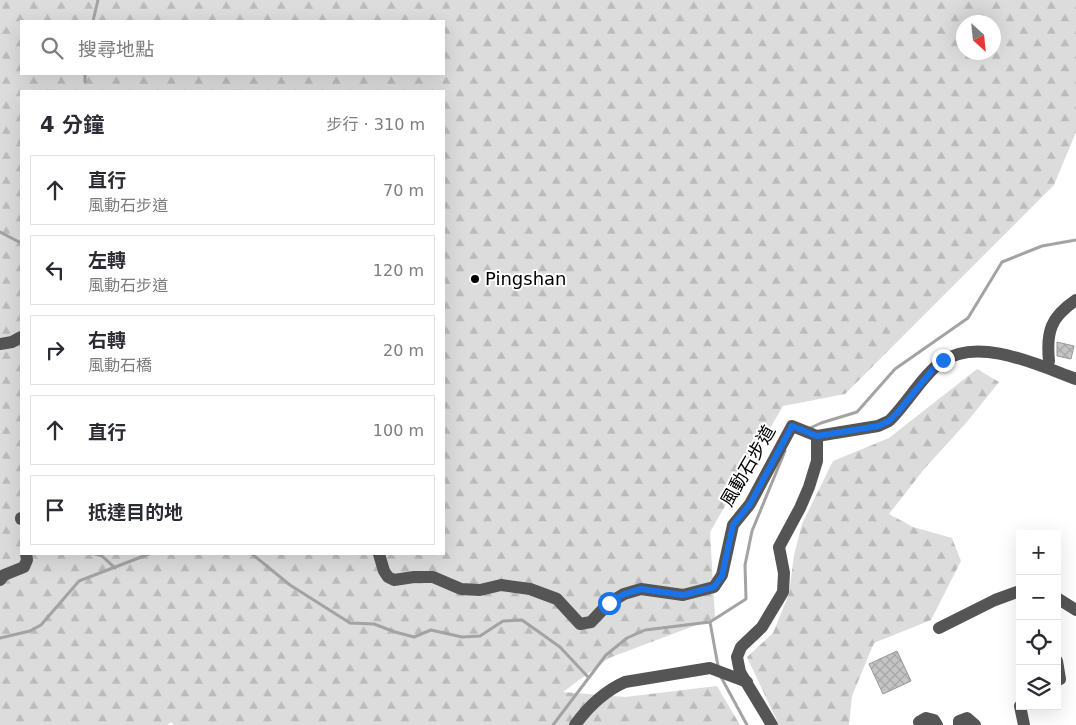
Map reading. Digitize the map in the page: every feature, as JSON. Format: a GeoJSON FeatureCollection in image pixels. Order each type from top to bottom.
{"type":"FeatureCollection","features":[{"type":"Feature","properties":{"kind":"street"},"geometry":{"type":"LineString","coordinates":[[1049,361],[1047,342],[1052,324],[1067,306],[1076,300]]}},
{"type":"Feature","properties":{"kind":"street"},"geometry":{"type":"LineString","coordinates":[[0,344],[12,342],[20,337]]}},
{"type":"Feature","properties":{"kind":"street"},"geometry":{"type":"LineString","coordinates":[[772,725],[740,672],[737,657],[741,647],[762,627],[782,592],[784,573],[779,547],[809,487],[817,461],[817,436],[878,426],[889,421],[933,369],[943,360],[957,354],[985,350],[1015,357],[1076,379]]}},
{"type":"Feature","properties":{"kind":"street","name":"風動石步道"},"geometry":{"type":"LineString","coordinates":[[379,555],[384,571],[388,577],[394,580],[432,577],[461,589],[480,590],[501,585],[530,589],[557,599],[580,624],[591,622],[609,603],[624,594],[641,589],[683,595],[714,587],[722,576],[733,525],[750,504],[792,426],[817,436]]}},
{"type":"Feature","properties":{"kind":"street"},"geometry":{"type":"LineString","coordinates":[[0,580],[4,575],[24,567],[26,555]]}},
{"type":"Feature","properties":{"kind":"street"},"geometry":{"type":"LineString","coordinates":[[939,628],[995,600],[1016,592]]}},
{"type":"Feature","properties":{"kind":"street"},"geometry":{"type":"LineString","coordinates":[[1061,601],[1076,610]]}},
{"type":"Feature","properties":{"kind":"street"},"geometry":{"type":"LineString","coordinates":[[575,725],[593,704],[625,682],[712,669],[746,682]]}},
{"type":"Feature","properties":{"kind":"street"},"geometry":{"type":"LineString","coordinates":[[1021,710],[1024,725]]}},
{"type":"Feature","properties":{"kind":"street"},"geometry":{"type":"LineString","coordinates":[[920,725],[919,722],[926,718],[934,720],[937,725]]}},
{"type":"Feature","properties":{"kind":"street"},"geometry":{"type":"LineString","coordinates":[[959,725],[959,721],[967,718],[975,725]]}},
{"type":"Feature","properties":{"kind":"green space"},"geometry":{"type":"Polygon","coordinates":[[[0,0],[1076,0],[1076,132],[1054,185],[845,394],[783,406],[710,532],[715,618],[609,658],[563,692],[625,697],[717,686],[740,725],[174,725],[171,722],[167,725],[0,725],[0,0]]]}},
{"type":"Feature","properties":{"kind":"green space"},"geometry":{"type":"Polygon","coordinates":[[[977,369],[999,382],[966,423],[925,468],[889,514],[913,527],[952,538],[961,561],[931,620],[874,643],[852,696],[849,725],[779,725],[747,657],[773,633],[789,594],[794,555],[802,524],[833,461],[889,438],[977,369]]]}},
{"type":"Feature","properties":{"kind":"building"},"geometry":{"type":"Polygon","coordinates":[[[1057,342],[1074,346],[1071,359],[1057,356],[1057,342]]]}},
{"type":"Feature","properties":{"kind":"building"},"geometry":{"type":"Polygon","coordinates":[[[897,651],[911,681],[883,694],[869,664],[897,651]]]}},
{"type":"Feature","properties":{"kind":"waterway"},"geometry":{"type":"LineString","coordinates":[[93,20],[98,0]]}},
{"type":"Feature","properties":{"kind":"waterway"},"geometry":{"type":"LineString","coordinates":[[85,75],[85,82]]}},
{"type":"Feature","properties":{"kind":"waterway"},"geometry":{"type":"LineString","coordinates":[[0,232],[20,242]]}},
{"type":"Feature","properties":{"kind":"waterway"},"geometry":{"type":"LineString","coordinates":[[808,429],[857,412],[895,369],[968,318],[1002,262],[1042,246],[1076,240]]}},
{"type":"Feature","properties":{"kind":"waterway"},"geometry":{"type":"LineString","coordinates":[[553,725],[606,655],[627,638],[645,630],[710,622],[746,599],[745,565],[752,531],[785,451]]}},
{"type":"Feature","properties":{"kind":"waterway"},"geometry":{"type":"LineString","coordinates":[[98,555],[115,568]]}},
{"type":"Feature","properties":{"kind":"waterway"},"geometry":{"type":"LineString","coordinates":[[0,638],[30,631],[41,625],[79,581],[146,555]]}},
{"type":"Feature","properties":{"kind":"waterway"},"geometry":{"type":"LineString","coordinates":[[253,555],[290,585],[350,623],[374,624],[414,637],[431,630],[462,637],[480,636],[503,621],[522,620],[560,647],[588,677]]}},
{"type":"Feature","properties":{"kind":"waterway"},"geometry":{"type":"LineString","coordinates":[[710,622],[718,666]]}},
{"type":"Feature","properties":{"kind":"waterway"},"geometry":{"type":"LineString","coordinates":[[721,677],[747,725]]}},
{"type":"Feature","properties":{"kind":"place","name":"Pingshan"},"geometry":{"type":"Point","coordinates":[475,279]}},
{"type":"Feature","properties":{"kind":"route"},"geometry":{"type":"LineString","coordinates":[[609,603],[624,594],[641,589],[683,595],[714,587],[722,576],[733,525],[750,504],[792,426],[817,436],[878,426],[889,421],[898,412],[933,369],[943,360]]}}]}
